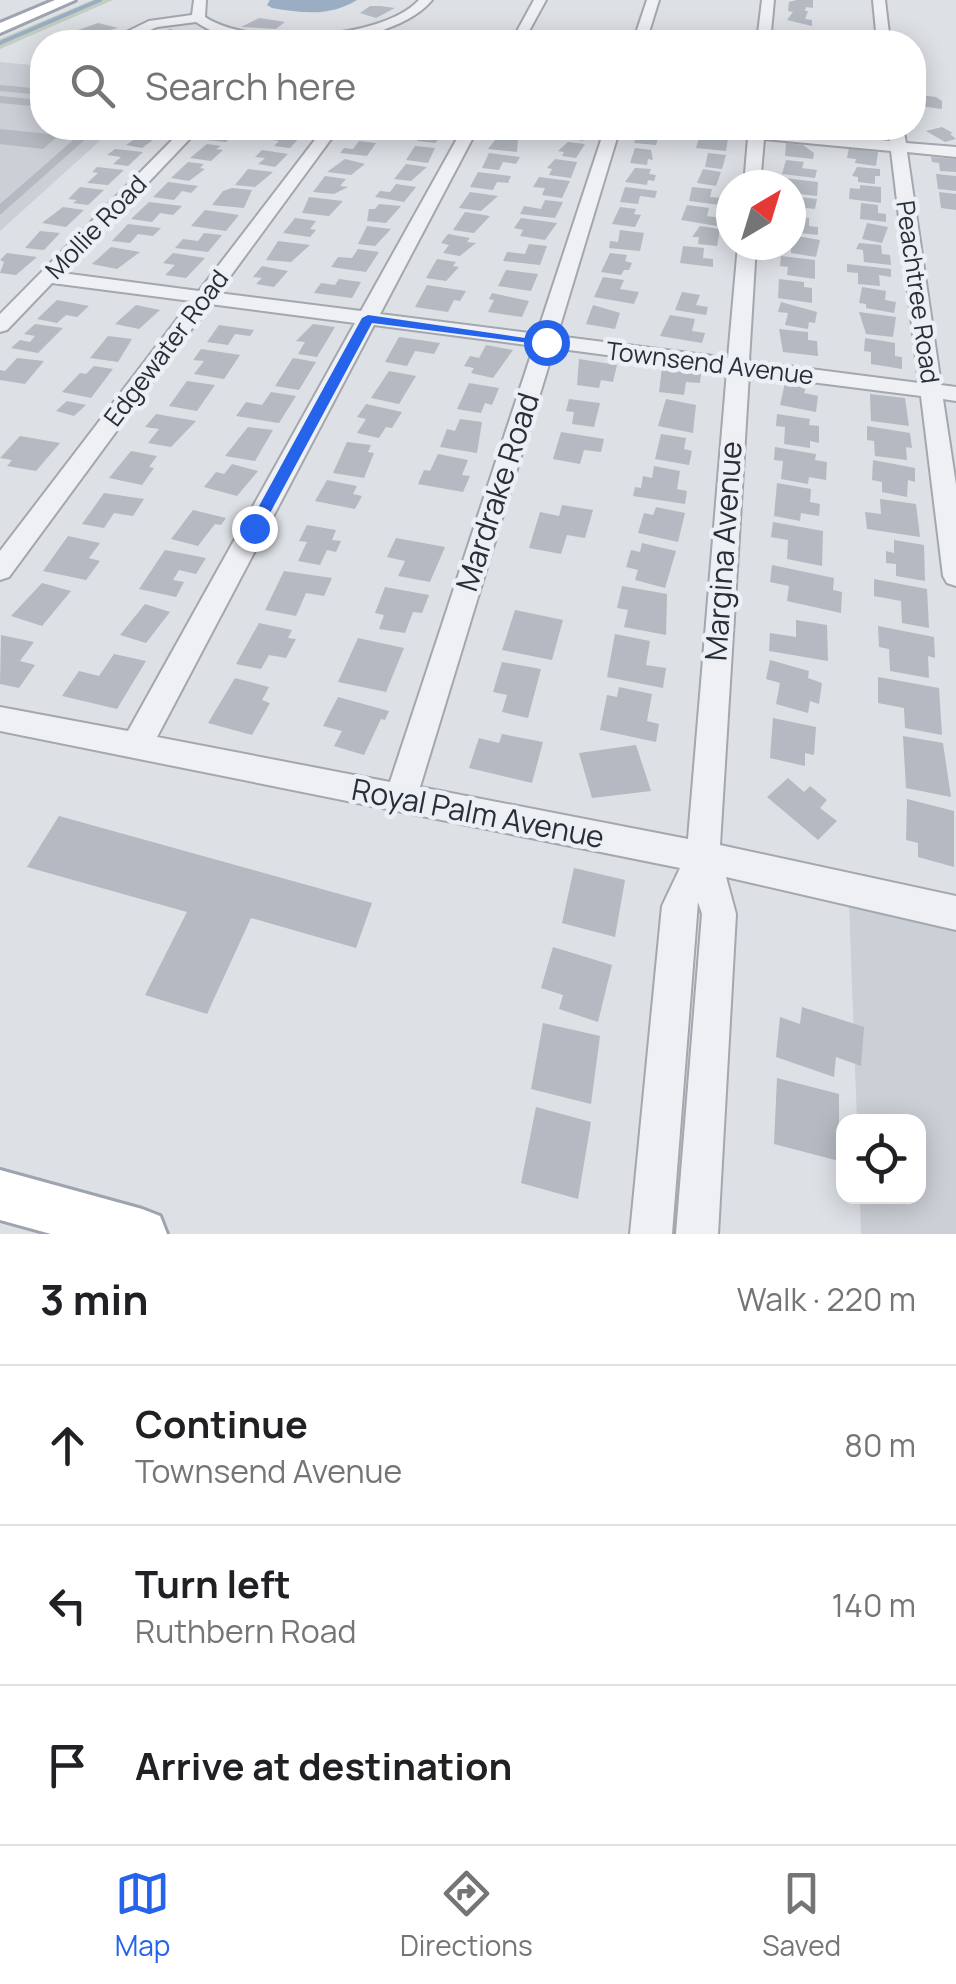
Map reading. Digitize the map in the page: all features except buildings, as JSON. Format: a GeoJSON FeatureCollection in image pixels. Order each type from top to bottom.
{"type":"FeatureCollection","features":[{"type":"Feature","properties":{"kind":"main road"},"geometry":{"type":"LineString","coordinates":[[0,17],[43,0]]}},
{"type":"Feature","properties":{"kind":"main road"},"geometry":{"type":"LineString","coordinates":[[0,28],[68,0]]}},
{"type":"Feature","properties":{"kind":"main road"},"geometry":{"type":"LineString","coordinates":[[0,1196],[142,1234]]}},
{"type":"Feature","properties":{"kind":"street"},"geometry":{"type":"LineString","coordinates":[[198,18],[200,0]]}},
{"type":"Feature","properties":{"kind":"street"},"geometry":{"type":"LineString","coordinates":[[378,30],[410,16],[426,0]]}},
{"type":"Feature","properties":{"kind":"street"},"geometry":{"type":"LineString","coordinates":[[524,30],[540,0]]}},
{"type":"Feature","properties":{"kind":"street"},"geometry":{"type":"LineString","coordinates":[[644,30],[653,0]]}},
{"type":"Feature","properties":{"kind":"street"},"geometry":{"type":"LineString","coordinates":[[765,30],[768,0]]}},
{"type":"Feature","properties":{"kind":"street"},"geometry":{"type":"LineString","coordinates":[[879,0],[883,30]]}},
{"type":"Feature","properties":{"kind":"street"},"geometry":{"type":"LineString","coordinates":[[141,30],[158,23],[198,18],[216,30]]}},
{"type":"Feature","properties":{"kind":"street","name":"Mollie Road"},"geometry":{"type":"LineString","coordinates":[[0,326],[180,140]]}},
{"type":"Feature","properties":{"kind":"street","name":"Edgewater Road"},"geometry":{"type":"LineString","coordinates":[[0,570],[323,140]]}},
{"type":"Feature","properties":{"kind":"street"},"geometry":{"type":"LineString","coordinates":[[136,746],[464,140]]}},
{"type":"Feature","properties":{"kind":"street","name":"Mardrake Road"},"geometry":{"type":"LineString","coordinates":[[400,800],[609,140]]}},
{"type":"Feature","properties":{"kind":"street"},"geometry":{"type":"LineString","coordinates":[[753,170],[756,140]]}},
{"type":"Feature","properties":{"kind":"street","name":"Peachtree Road"},"geometry":{"type":"LineString","coordinates":[[897,140],[956,576]]}},
{"type":"Feature","properties":{"kind":"street"},"geometry":{"type":"LineString","coordinates":[[909,140],[956,152]]}},
{"type":"Feature","properties":{"kind":"street","name":"Margina Avenue"},"geometry":{"type":"LineString","coordinates":[[697,1234],[719,914],[703,857],[746,260]]}},
{"type":"Feature","properties":{"kind":"street","name":"Townsend Avenue"},"geometry":{"type":"LineString","coordinates":[[48,277],[956,394]]}},
{"type":"Feature","properties":{"kind":"street","name":"Royal Palm Avenue"},"geometry":{"type":"LineString","coordinates":[[0,718],[703,857],[956,913]]}},
{"type":"Feature","properties":{"kind":"street","name":"Margina Avenue"},"geometry":{"type":"LineString","coordinates":[[651,1234],[679,906],[703,857]]}},
{"type":"Feature","properties":{"kind":"shaded area"},"geometry":{"type":"Polygon","coordinates":[[[0,62],[30,65],[30,140],[101,140],[0,231],[0,62]]]}},
{"type":"Feature","properties":{"kind":"shaded area"},"geometry":{"type":"Polygon","coordinates":[[[849,902],[956,926],[956,1234],[861,1234],[860,1204],[926,1204],[926,1114],[857,1114],[849,902]]]}},
{"type":"Feature","properties":{"kind":"green space"},"geometry":{"type":"Polygon","coordinates":[[[93,0],[113,0],[44,30],[30,30],[30,36],[0,49],[0,39],[93,0]]]}},
{"type":"Feature","properties":{"kind":"water"},"geometry":{"type":"Polygon","coordinates":[[[270,0],[357,0],[316,12],[272,8],[267,5],[270,0]]]}},
{"type":"Feature","properties":{"kind":"waterway"},"geometry":{"type":"LineString","coordinates":[[30,30],[100,0]]}},
{"type":"Feature","properties":{"kind":"waterway"},"geometry":{"type":"LineString","coordinates":[[0,43],[30,30]]}},
{"type":"Feature","properties":{"kind":"route"},"geometry":{"type":"LineString","coordinates":[[254,528],[368,318],[546,342]]}}]}
